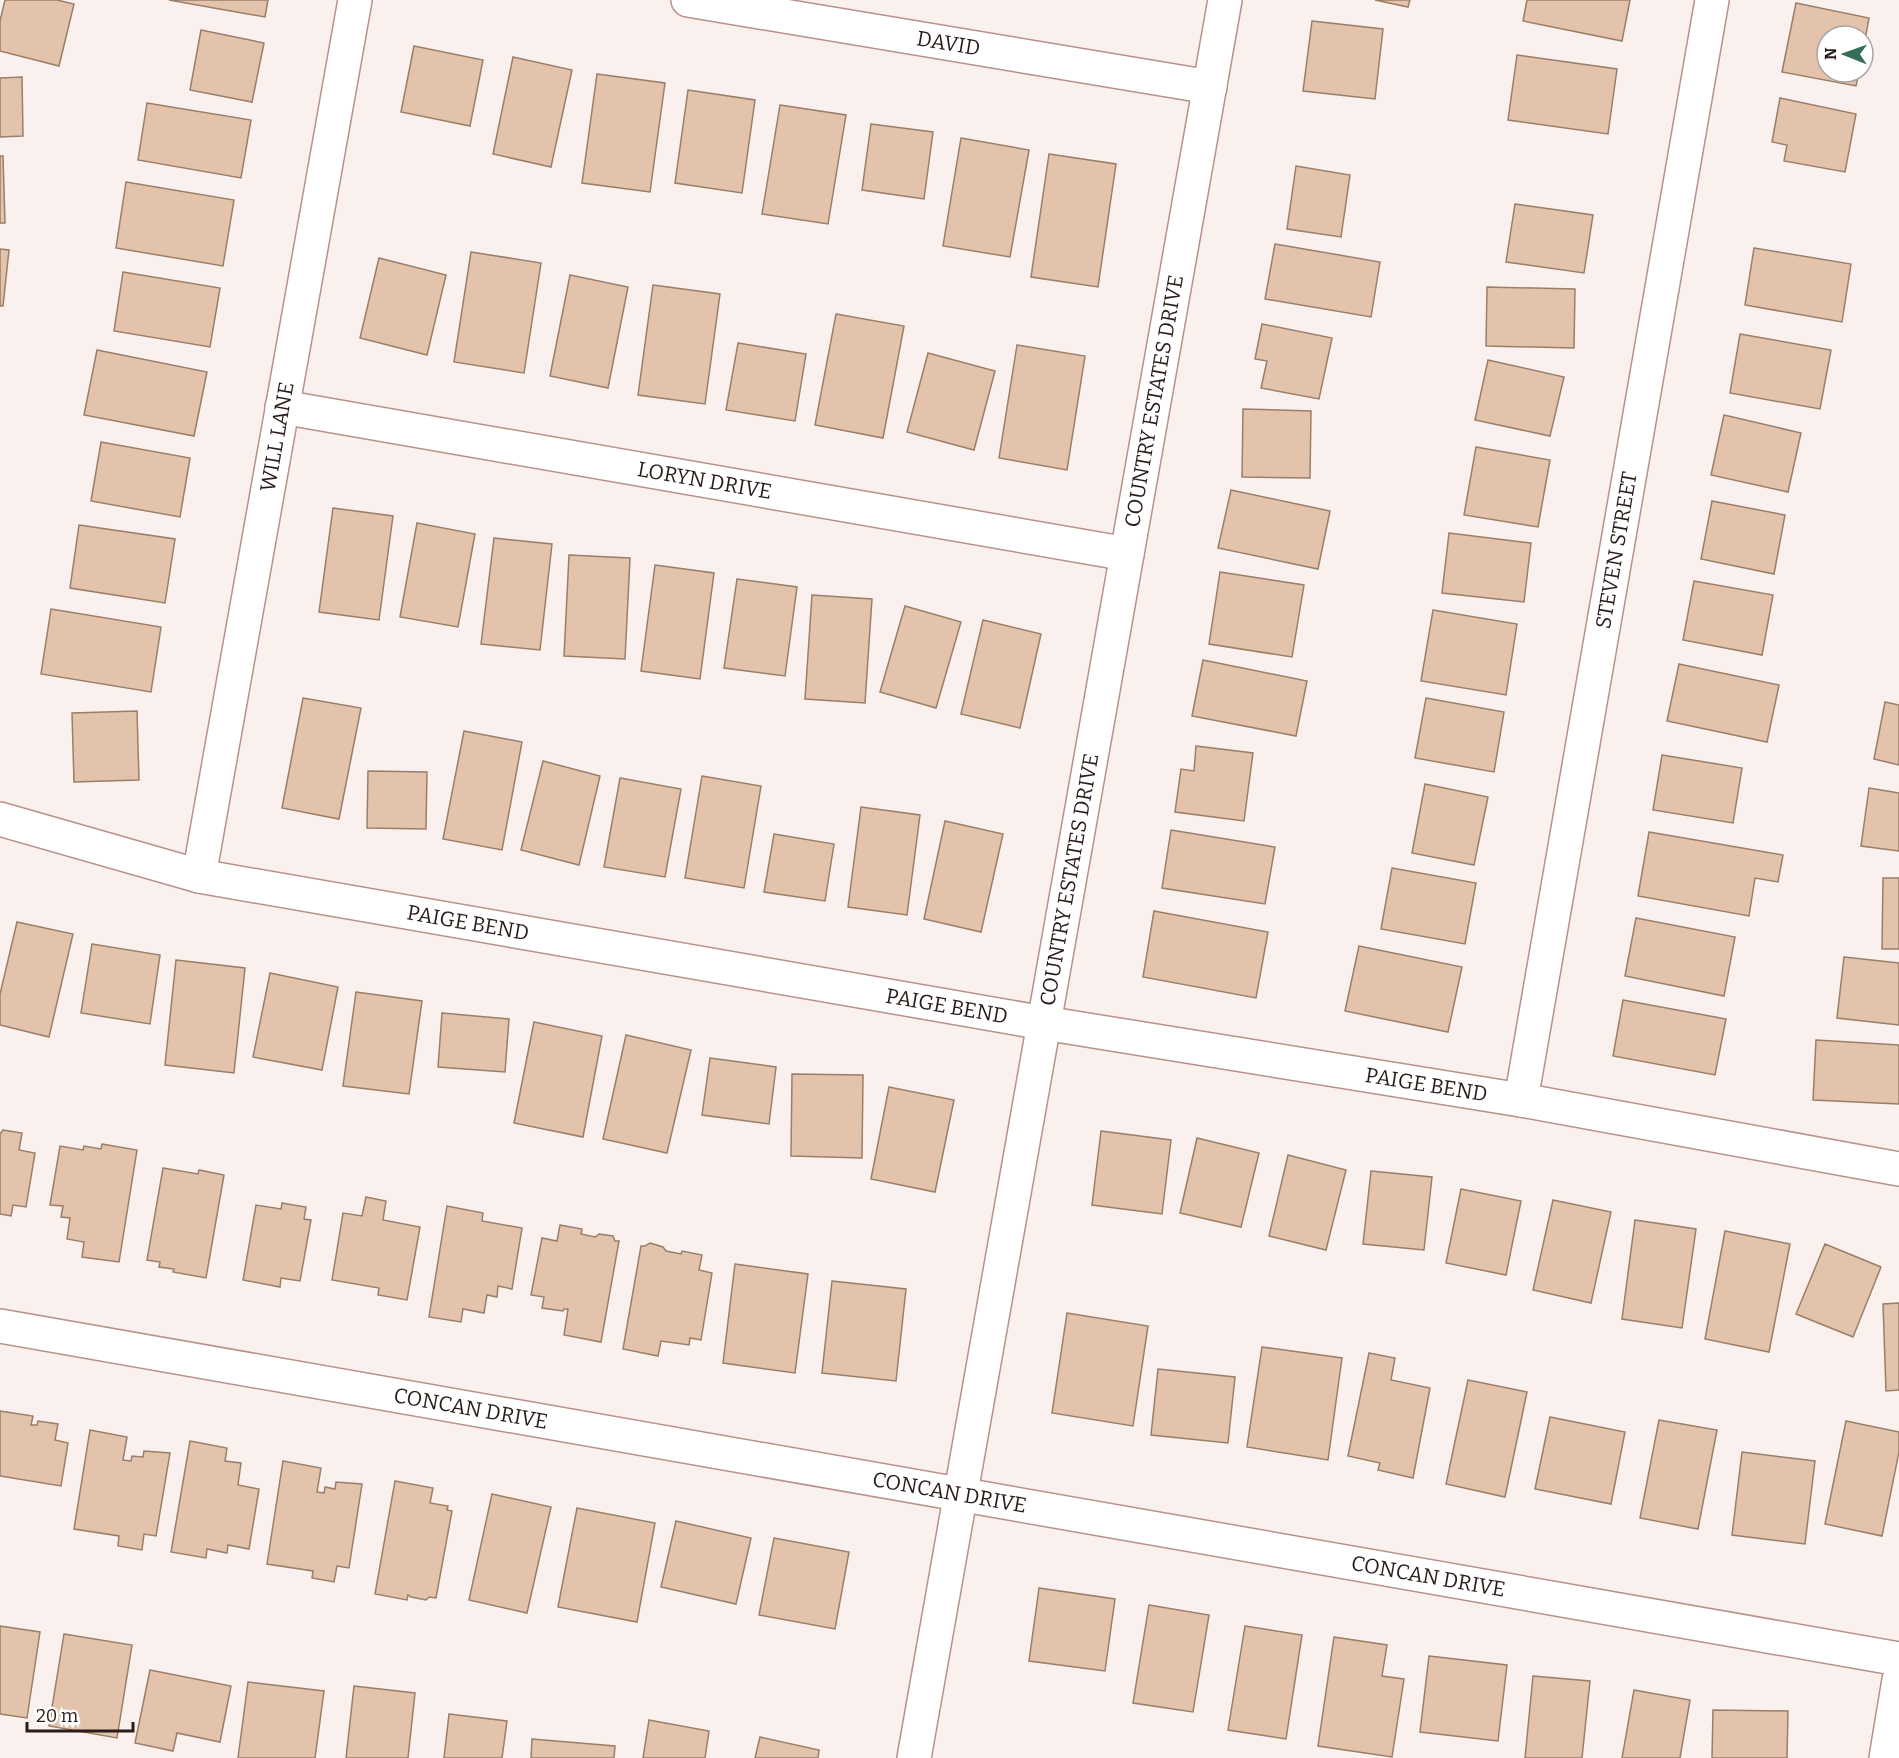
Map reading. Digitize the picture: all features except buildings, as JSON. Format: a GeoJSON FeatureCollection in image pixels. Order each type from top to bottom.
{"type":"FeatureCollection","features":[{"type":"Feature","properties":{"kind":"street","name":"WILL LANE"},"geometry":{"type":"LineString","coordinates":[[199,876],[355,0]]}},
{"type":"Feature","properties":{"kind":"street","name":"DAVID"},"geometry":{"type":"LineString","coordinates":[[688,0],[1210,87]]}},
{"type":"Feature","properties":{"kind":"street","name":"COUNTRY ESTATES DRIVE"},"geometry":{"type":"LineString","coordinates":[[914,1758],[1225,0]]}},
{"type":"Feature","properties":{"kind":"street","name":"STEVEN STREET"},"geometry":{"type":"LineString","coordinates":[[1521,1100],[1712,0]]}},
{"type":"Feature","properties":{"kind":"street","name":"LORYN DRIVE"},"geometry":{"type":"LineString","coordinates":[[282,407],[1127,554]]}},
{"type":"Feature","properties":{"kind":"street","name":"PAIGE BEND"},"geometry":{"type":"LineString","coordinates":[[0,819],[199,876],[1044,1023],[1521,1100],[1899,1168]]}},
{"type":"Feature","properties":{"kind":"street","name":"CONCAN DRIVE"},"geometry":{"type":"LineString","coordinates":[[0,1326],[1899,1659]]}},
{"type":"Feature","properties":{"kind":"street"},"geometry":{"type":"LineString","coordinates":[[1886,1758],[1899,1680]]}}]}
